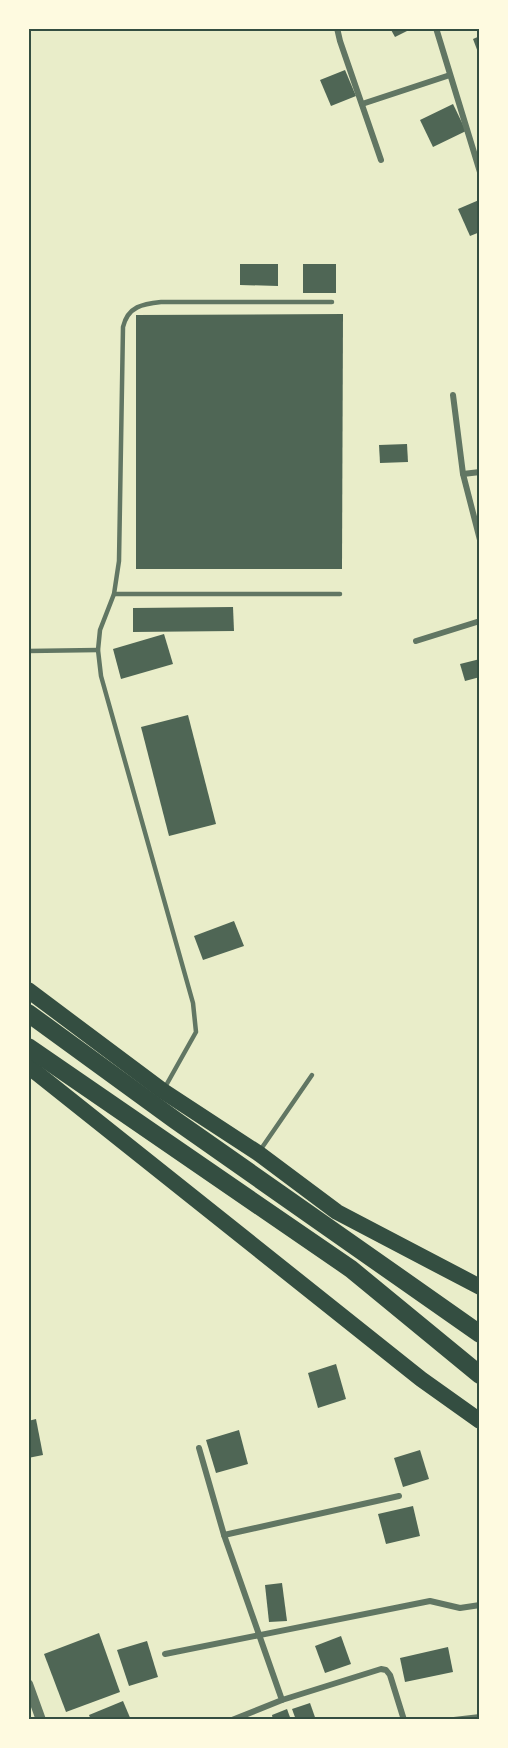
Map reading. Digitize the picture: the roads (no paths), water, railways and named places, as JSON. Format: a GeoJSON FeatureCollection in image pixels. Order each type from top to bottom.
{"type":"FeatureCollection","features":[{"type":"Feature","properties":{"kind":"highway"},"geometry":{"type":"LineString","coordinates":[[28,990],[163,1091],[258,1153],[337,1212],[480,1287]]}},
{"type":"Feature","properties":{"kind":"highway"},"geometry":{"type":"LineString","coordinates":[[28,1013],[175,1120],[480,1334]]}},
{"type":"Feature","properties":{"kind":"highway"},"geometry":{"type":"LineString","coordinates":[[28,1047],[351,1269],[480,1376]]}},
{"type":"Feature","properties":{"kind":"highway"},"geometry":{"type":"LineString","coordinates":[[28,1066],[421,1379],[480,1421]]}},
{"type":"Feature","properties":{"kind":"street"},"geometry":{"type":"LineString","coordinates":[[337,28],[381,160]]}},
{"type":"Feature","properties":{"kind":"street"},"geometry":{"type":"LineString","coordinates":[[436,28],[480,172]]}},
{"type":"Feature","properties":{"kind":"street"},"geometry":{"type":"LineString","coordinates":[[362,105],[450,75]]}},
{"type":"Feature","properties":{"kind":"street"},"geometry":{"type":"LineString","coordinates":[[453,395],[463,474],[480,540]]}},
{"type":"Feature","properties":{"kind":"street"},"geometry":{"type":"LineString","coordinates":[[463,474],[480,472]]}},
{"type":"Feature","properties":{"kind":"street"},"geometry":{"type":"LineString","coordinates":[[416,641],[480,621]]}},
{"type":"Feature","properties":{"kind":"street"},"geometry":{"type":"LineString","coordinates":[[199,1448],[224,1534],[282,1700]]}},
{"type":"Feature","properties":{"kind":"street"},"geometry":{"type":"LineString","coordinates":[[224,1534],[399,1496]]}},
{"type":"Feature","properties":{"kind":"street"},"geometry":{"type":"LineString","coordinates":[[165,1654],[430,1601],[460,1608],[480,1605]]}},
{"type":"Feature","properties":{"kind":"street"},"geometry":{"type":"LineString","coordinates":[[232,1719],[282,1700],[381,1669],[386,1670],[390,1675],[404,1719]]}},
{"type":"Feature","properties":{"kind":"street"},"geometry":{"type":"LineString","coordinates":[[28,1684],[41,1719]]}},
{"type":"Feature","properties":{"kind":"street"},"geometry":{"type":"LineString","coordinates":[[454,1719],[480,1717]]}},
{"type":"Feature","properties":{"kind":"lane"},"geometry":{"type":"LineString","coordinates":[[163,1091],[196,1032],[195,1016],[100,676],[100,630],[114,594],[119,561],[125,317],[132,310],[146,304],[162,302],[332,302]]}},
{"type":"Feature","properties":{"kind":"lane"},"geometry":{"type":"LineString","coordinates":[[114,594],[340,594]]}},
{"type":"Feature","properties":{"kind":"lane"},"geometry":{"type":"LineString","coordinates":[[28,651],[99,650]]}},
{"type":"Feature","properties":{"kind":"lane"},"geometry":{"type":"LineString","coordinates":[[258,1153],[312,1075]]}}]}
